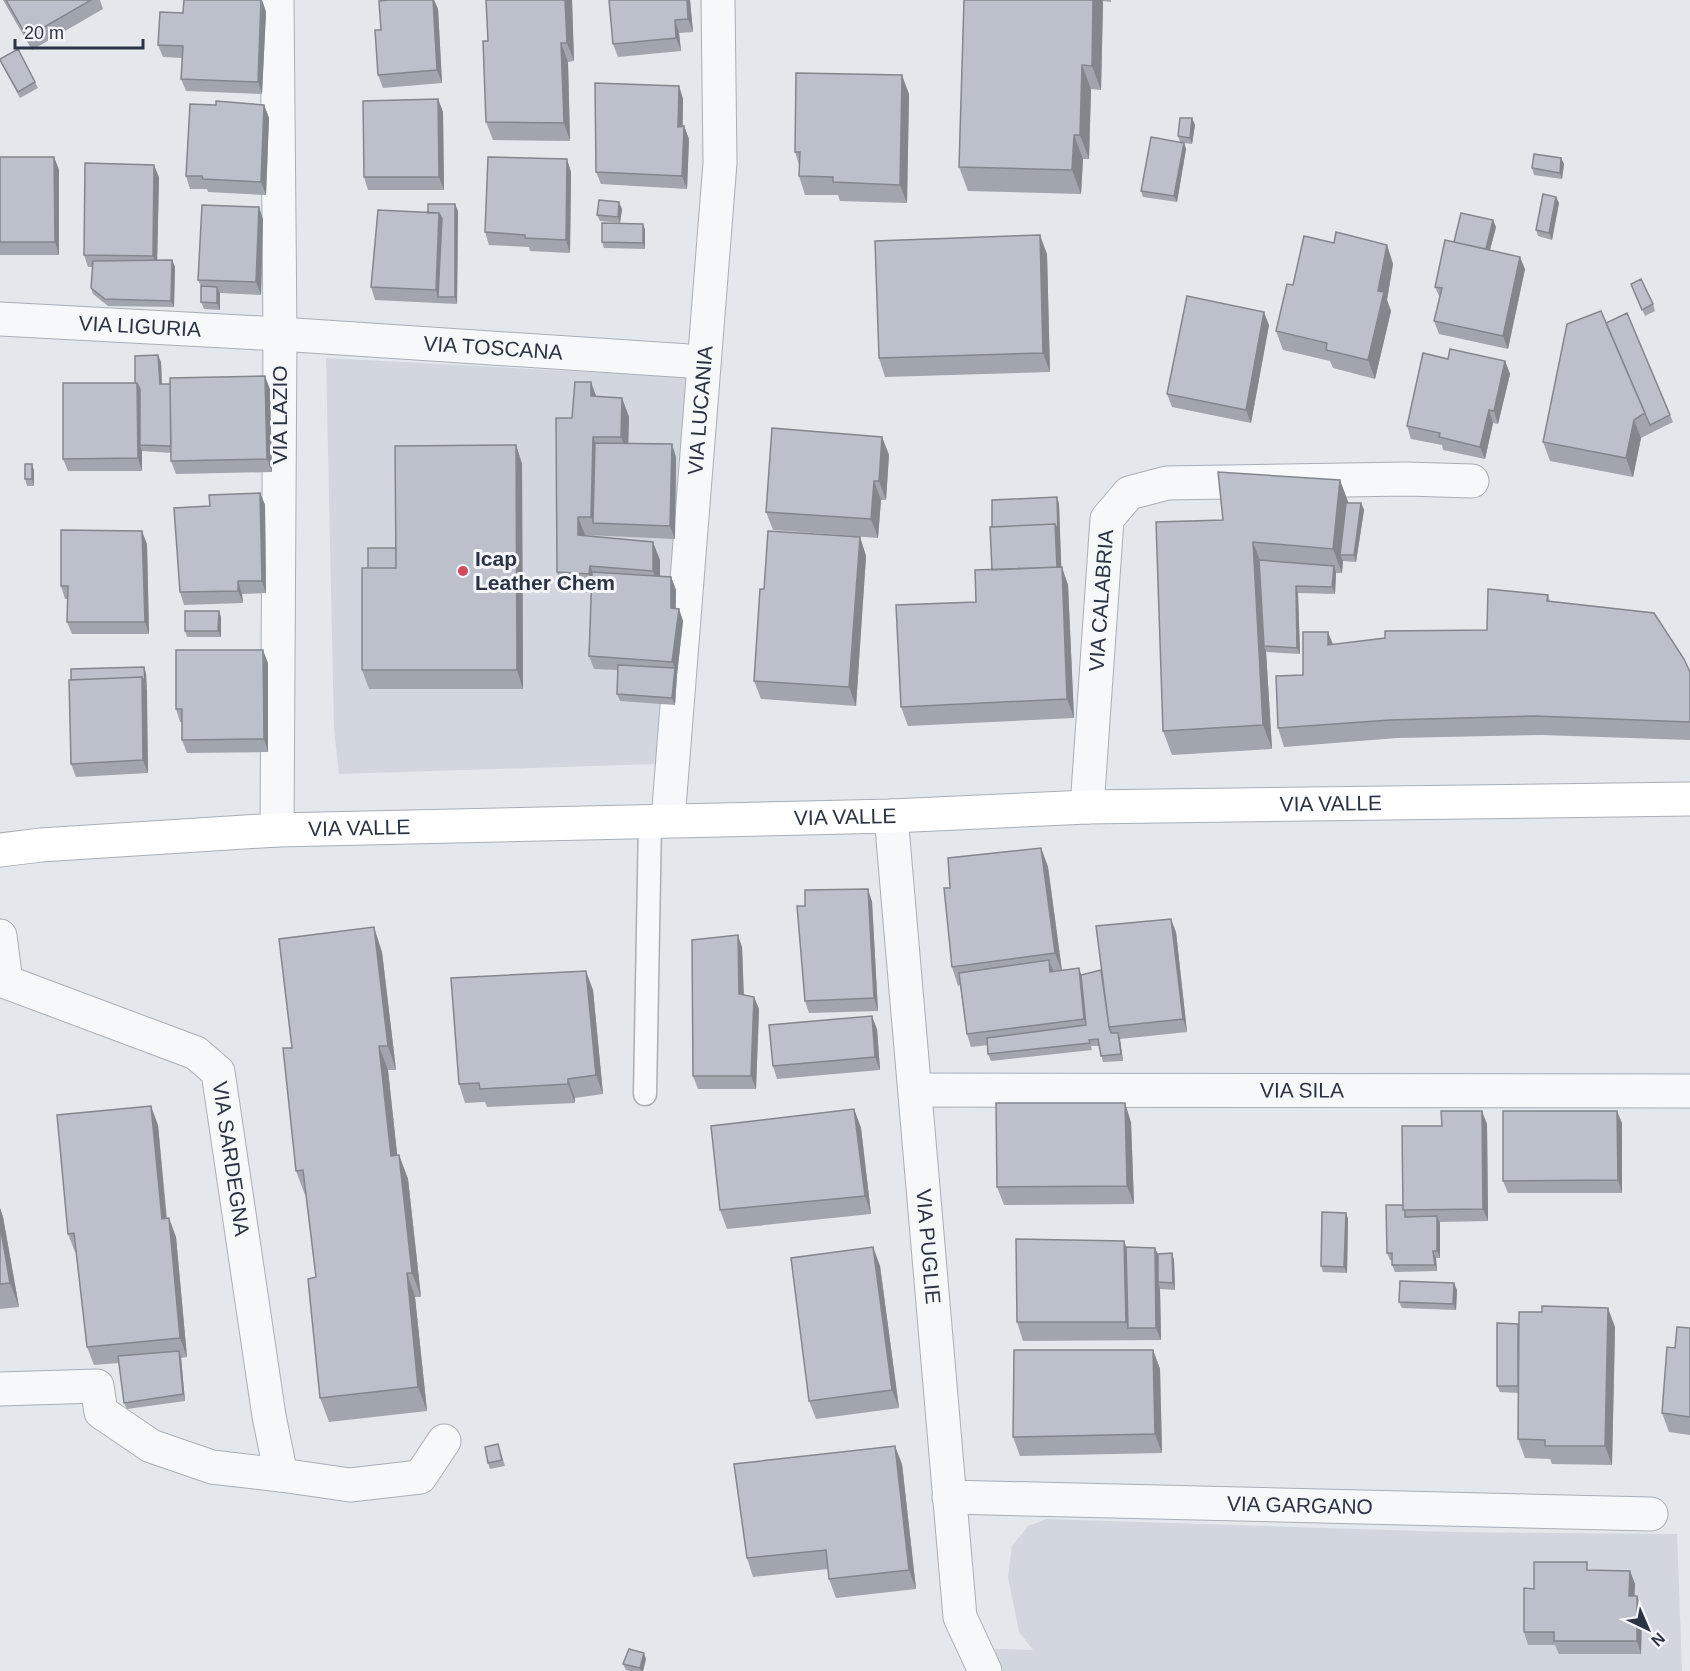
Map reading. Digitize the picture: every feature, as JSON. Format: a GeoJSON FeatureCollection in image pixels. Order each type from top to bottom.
{"type":"FeatureCollection","features":[{"type":"Feature","properties":{"kind":"main road","name":"VIA VALLE"},"geometry":{"type":"LineString","coordinates":[[0,850],[41,845],[277,830],[891,816],[1087,807],[1690,799]]}},
{"type":"Feature","properties":{"kind":"street","name":"VIA LAZIO"},"geometry":{"type":"LineString","coordinates":[[277,0],[280,334],[277,830]]}},
{"type":"Feature","properties":{"kind":"street","name":"VIA LUCANIA"},"geometry":{"type":"LineString","coordinates":[[659,821],[704,362],[720,163],[718,0]]}},
{"type":"Feature","properties":{"kind":"street","name":"VIA LIGURIA"},"geometry":{"type":"LineString","coordinates":[[0,320],[280,334]]}},
{"type":"Feature","properties":{"kind":"street","name":"VIA TOSCANA"},"geometry":{"type":"LineString","coordinates":[[280,334],[704,362]]}},
{"type":"Feature","properties":{"kind":"street","name":"VIA CALABRIA"},"geometry":{"type":"LineString","coordinates":[[1087,807],[1107,519],[1129,493],[1167,483],[1406,479],[1472,482]]}},
{"type":"Feature","properties":{"kind":"street","name":"VIA PUGLIE"},"geometry":{"type":"LineString","coordinates":[[891,816],[960,1617],[985,1671]]}},
{"type":"Feature","properties":{"kind":"street","name":"VIA SARDEGNA"},"geometry":{"type":"LineString","coordinates":[[0,936],[3,983],[196,1053],[218,1072],[269,1416],[281,1475]]}},
{"type":"Feature","properties":{"kind":"street","name":"VIA SILA"},"geometry":{"type":"LineString","coordinates":[[915,1090],[1690,1091]]}},
{"type":"Feature","properties":{"kind":"street"},"geometry":{"type":"LineString","coordinates":[[0,1389],[97,1386],[101,1412],[151,1446],[212,1467],[351,1485],[420,1476],[444,1441]]}},
{"type":"Feature","properties":{"kind":"street","name":"VIA GARGANO"},"geometry":{"type":"LineString","coordinates":[[949,1497],[1651,1514]]}},
{"type":"Feature","properties":{"kind":"lane"},"geometry":{"type":"LineString","coordinates":[[645,1094],[659,821]]}},
{"type":"Feature","properties":{"kind":"shaded area"},"geometry":{"type":"Polygon","coordinates":[[[326,358],[703,378],[687,763],[339,774],[334,729],[326,358]]]}},
{"type":"Feature","properties":{"kind":"shaded area"},"geometry":{"type":"Polygon","coordinates":[[[1046,1519],[1452,1532],[1677,1534],[1682,1671],[969,1671],[967,1648],[1033,1650],[1019,1632],[1008,1577],[1012,1546],[1028,1526],[1046,1519]]]}},
{"type":"Feature","properties":{"kind":"building"},"geometry":{"type":"Polygon","coordinates":[[[6,0],[91,0],[27,37],[6,0]]]}},
{"type":"Feature","properties":{"kind":"building"},"geometry":{"type":"Polygon","coordinates":[[[184,0],[261,0],[258,82],[181,79],[183,46],[158,45],[160,12],[183,13],[184,0]]]}},
{"type":"Feature","properties":{"kind":"building"},"geometry":{"type":"Polygon","coordinates":[[[433,0],[437,70],[378,75],[375,30],[381,30],[379,1],[433,0]]]}},
{"type":"Feature","properties":{"kind":"building"},"geometry":{"type":"Polygon","coordinates":[[[486,0],[565,0],[567,43],[561,43],[564,123],[486,122],[483,41],[488,41],[486,0]]]}},
{"type":"Feature","properties":{"kind":"building"},"geometry":{"type":"Polygon","coordinates":[[[609,0],[687,0],[688,19],[675,20],[676,38],[613,44],[609,0]]]}},
{"type":"Feature","properties":{"kind":"building"},"geometry":{"type":"Polygon","coordinates":[[[964,0],[1093,0],[1092,66],[1082,65],[1080,135],[1074,135],[1072,170],[959,167],[964,0]]]}},
{"type":"Feature","properties":{"kind":"building"},"geometry":{"type":"Polygon","coordinates":[[[18,49],[35,82],[18,92],[0,59],[18,49]]]}},
{"type":"Feature","properties":{"kind":"building"},"geometry":{"type":"Polygon","coordinates":[[[796,73],[902,75],[900,185],[833,182],[833,177],[799,176],[800,152],[795,152],[796,73]]]}},
{"type":"Feature","properties":{"kind":"building"},"geometry":{"type":"Polygon","coordinates":[[[595,83],[679,86],[678,127],[684,126],[682,176],[596,172],[595,83]]]}},
{"type":"Feature","properties":{"kind":"building"},"geometry":{"type":"Polygon","coordinates":[[[438,99],[439,177],[364,177],[363,101],[438,99]]]}},
{"type":"Feature","properties":{"kind":"building"},"geometry":{"type":"Polygon","coordinates":[[[216,101],[264,105],[261,182],[186,176],[190,104],[216,105],[216,101]]]}},
{"type":"Feature","properties":{"kind":"building"},"geometry":{"type":"Polygon","coordinates":[[[1180,118],[1192,118],[1190,138],[1178,136],[1180,118]]]}},
{"type":"Feature","properties":{"kind":"building"},"geometry":{"type":"Polygon","coordinates":[[[1151,137],[1184,143],[1174,196],[1141,191],[1151,137]]]}},
{"type":"Feature","properties":{"kind":"building"},"geometry":{"type":"Polygon","coordinates":[[[1534,154],[1561,158],[1560,173],[1532,168],[1534,154]]]}},
{"type":"Feature","properties":{"kind":"building"},"geometry":{"type":"Polygon","coordinates":[[[0,157],[54,157],[55,242],[0,242],[0,157]]]}},
{"type":"Feature","properties":{"kind":"building"},"geometry":{"type":"Polygon","coordinates":[[[488,157],[567,159],[566,240],[525,238],[525,235],[485,232],[488,157]]]}},
{"type":"Feature","properties":{"kind":"building"},"geometry":{"type":"Polygon","coordinates":[[[85,163],[154,165],[153,256],[84,255],[85,163]]]}},
{"type":"Feature","properties":{"kind":"building"},"geometry":{"type":"Polygon","coordinates":[[[1543,194],[1556,197],[1549,233],[1536,230],[1543,194]]]}},
{"type":"Feature","properties":{"kind":"building"},"geometry":{"type":"Polygon","coordinates":[[[599,200],[619,202],[618,217],[597,215],[599,200]]]}},
{"type":"Feature","properties":{"kind":"building"},"geometry":{"type":"Polygon","coordinates":[[[428,204],[455,204],[455,297],[438,297],[442,219],[439,213],[428,213],[428,204]]]}},
{"type":"Feature","properties":{"kind":"building"},"geometry":{"type":"Polygon","coordinates":[[[202,205],[259,207],[256,282],[198,280],[202,205]]]}},
{"type":"Feature","properties":{"kind":"building"},"geometry":{"type":"Polygon","coordinates":[[[378,210],[439,213],[436,290],[371,287],[378,210]]]}},
{"type":"Feature","properties":{"kind":"building"},"geometry":{"type":"Polygon","coordinates":[[[1461,213],[1493,220],[1486,249],[1454,242],[1461,213]]]}},
{"type":"Feature","properties":{"kind":"building"},"geometry":{"type":"Polygon","coordinates":[[[602,223],[643,224],[643,243],[602,242],[602,223]]]}},
{"type":"Feature","properties":{"kind":"building"},"geometry":{"type":"Polygon","coordinates":[[[1336,232],[1387,245],[1378,291],[1384,292],[1368,360],[1326,350],[1327,343],[1276,331],[1287,284],[1293,285],[1304,236],[1334,243],[1336,232]]]}},
{"type":"Feature","properties":{"kind":"building"},"geometry":{"type":"Polygon","coordinates":[[[1040,235],[1043,353],[879,358],[875,241],[1040,235]]]}},
{"type":"Feature","properties":{"kind":"building"},"geometry":{"type":"Polygon","coordinates":[[[1445,240],[1520,257],[1503,336],[1434,321],[1442,288],[1435,287],[1445,240]]]}},
{"type":"Feature","properties":{"kind":"building"},"geometry":{"type":"Polygon","coordinates":[[[172,260],[171,301],[105,299],[91,288],[93,261],[172,260]]]}},
{"type":"Feature","properties":{"kind":"building"},"geometry":{"type":"Polygon","coordinates":[[[1641,279],[1653,304],[1642,310],[1631,284],[1641,279]]]}},
{"type":"Feature","properties":{"kind":"building"},"geometry":{"type":"Polygon","coordinates":[[[201,286],[217,287],[217,303],[201,302],[201,286]]]}},
{"type":"Feature","properties":{"kind":"building"},"geometry":{"type":"Polygon","coordinates":[[[1187,296],[1264,312],[1246,410],[1167,394],[1187,296]]]}},
{"type":"Feature","properties":{"kind":"building"},"geometry":{"type":"Polygon","coordinates":[[[1601,311],[1645,413],[1634,420],[1626,458],[1543,442],[1567,324],[1601,311]]]}},
{"type":"Feature","properties":{"kind":"building"},"geometry":{"type":"Polygon","coordinates":[[[1627,313],[1670,415],[1650,425],[1606,323],[1627,313]]]}},
{"type":"Feature","properties":{"kind":"building"},"geometry":{"type":"Polygon","coordinates":[[[1450,349],[1505,361],[1494,411],[1489,410],[1480,447],[1439,437],[1440,433],[1407,426],[1423,353],[1448,359],[1450,349]]]}},
{"type":"Feature","properties":{"kind":"building"},"geometry":{"type":"Polygon","coordinates":[[[158,355],[160,384],[170,384],[171,446],[140,445],[140,389],[135,383],[135,356],[158,355]]]}},
{"type":"Feature","properties":{"kind":"building"},"geometry":{"type":"Polygon","coordinates":[[[265,376],[267,459],[171,461],[170,378],[265,376]]]}},
{"type":"Feature","properties":{"kind":"building"},"geometry":{"type":"Polygon","coordinates":[[[575,382],[591,382],[591,396],[622,398],[621,437],[593,437],[591,517],[578,517],[578,535],[653,542],[653,571],[590,566],[589,574],[557,572],[556,418],[572,418],[575,382]]]}},
{"type":"Feature","properties":{"kind":"building"},"geometry":{"type":"Polygon","coordinates":[[[63,383],[137,383],[138,458],[63,459],[63,383]]]}},
{"type":"Feature","properties":{"kind":"building"},"geometry":{"type":"Polygon","coordinates":[[[772,428],[882,437],[879,481],[874,481],[871,519],[766,512],[772,428]]]}},
{"type":"Feature","properties":{"kind":"building"},"geometry":{"type":"Polygon","coordinates":[[[595,443],[672,444],[670,526],[593,523],[595,443]]]}},
{"type":"Feature","properties":{"kind":"building","name":"Icap Leather Chem"},"geometry":{"type":"Polygon","coordinates":[[[516,445],[517,670],[362,670],[362,568],[396,568],[395,446],[516,445]]]}},
{"type":"Feature","properties":{"kind":"building"},"geometry":{"type":"Polygon","coordinates":[[[25,464],[32,464],[32,479],[25,479],[25,464]]]}},
{"type":"Feature","properties":{"kind":"building"},"geometry":{"type":"Polygon","coordinates":[[[1218,472],[1340,480],[1333,549],[1253,542],[1263,725],[1163,731],[1156,522],[1223,520],[1218,472]]]}},
{"type":"Feature","properties":{"kind":"building"},"geometry":{"type":"Polygon","coordinates":[[[260,493],[262,581],[238,581],[238,591],[180,592],[174,508],[210,506],[209,495],[260,493]]]}},
{"type":"Feature","properties":{"kind":"building"},"geometry":{"type":"Polygon","coordinates":[[[1057,497],[1058,531],[1055,524],[992,527],[992,500],[1057,497]]]}},
{"type":"Feature","properties":{"kind":"building"},"geometry":{"type":"Polygon","coordinates":[[[1346,503],[1361,503],[1354,555],[1340,555],[1346,503]]]}},
{"type":"Feature","properties":{"kind":"building"},"geometry":{"type":"Polygon","coordinates":[[[1055,524],[1057,567],[992,570],[990,527],[1055,524]]]}},
{"type":"Feature","properties":{"kind":"building"},"geometry":{"type":"Polygon","coordinates":[[[61,530],[142,531],[145,622],[67,622],[68,586],[61,586],[61,530]]]}},
{"type":"Feature","properties":{"kind":"building"},"geometry":{"type":"Polygon","coordinates":[[[768,531],[860,537],[849,687],[754,681],[760,589],[764,589],[768,531]]]}},
{"type":"Feature","properties":{"kind":"building"},"geometry":{"type":"Polygon","coordinates":[[[368,548],[396,548],[396,568],[368,568],[368,548]]]}},
{"type":"Feature","properties":{"kind":"building"},"geometry":{"type":"Polygon","coordinates":[[[1259,560],[1334,566],[1332,587],[1296,586],[1297,648],[1264,646],[1259,560]]]}},
{"type":"Feature","properties":{"kind":"building"},"geometry":{"type":"Polygon","coordinates":[[[1062,567],[1067,699],[901,707],[896,605],[976,602],[975,570],[1062,567]]]}},
{"type":"Feature","properties":{"kind":"building"},"geometry":{"type":"Polygon","coordinates":[[[592,572],[671,577],[671,608],[679,609],[672,662],[589,656],[592,572]]]}},
{"type":"Feature","properties":{"kind":"building"},"geometry":{"type":"Polygon","coordinates":[[[1488,589],[1548,595],[1547,601],[1654,613],[1690,672],[1690,722],[1535,716],[1390,720],[1278,728],[1276,676],[1303,675],[1303,632],[1328,632],[1328,645],[1385,638],[1385,631],[1487,630],[1488,589]]]}},
{"type":"Feature","properties":{"kind":"building"},"geometry":{"type":"Polygon","coordinates":[[[185,611],[219,611],[218,631],[185,631],[185,611]]]}},
{"type":"Feature","properties":{"kind":"building"},"geometry":{"type":"Polygon","coordinates":[[[176,650],[263,650],[264,739],[182,740],[182,709],[176,709],[176,650]]]}},
{"type":"Feature","properties":{"kind":"building"},"geometry":{"type":"Polygon","coordinates":[[[618,665],[675,668],[672,698],[617,694],[618,665]]]}},
{"type":"Feature","properties":{"kind":"building"},"geometry":{"type":"Polygon","coordinates":[[[144,667],[145,683],[142,677],[71,680],[71,669],[144,667]]]}},
{"type":"Feature","properties":{"kind":"building"},"geometry":{"type":"Polygon","coordinates":[[[142,677],[143,760],[71,764],[69,680],[142,677]]]}},
{"type":"Feature","properties":{"kind":"building"},"geometry":{"type":"Polygon","coordinates":[[[1041,848],[1055,953],[952,967],[944,888],[950,888],[948,858],[1041,848]]]}},
{"type":"Feature","properties":{"kind":"building"},"geometry":{"type":"Polygon","coordinates":[[[868,889],[874,998],[805,1001],[797,906],[805,906],[805,890],[868,889]]]}},
{"type":"Feature","properties":{"kind":"building"},"geometry":{"type":"Polygon","coordinates":[[[1171,919],[1183,1019],[1109,1027],[1096,926],[1171,919]]]}},
{"type":"Feature","properties":{"kind":"building"},"geometry":{"type":"Polygon","coordinates":[[[374,927],[388,1046],[379,1046],[391,1156],[399,1155],[412,1273],[407,1273],[418,1387],[320,1398],[308,1279],[316,1277],[303,1170],[296,1171],[283,1048],[292,1048],[279,939],[374,927]]]}},
{"type":"Feature","properties":{"kind":"building"},"geometry":{"type":"Polygon","coordinates":[[[738,935],[739,994],[754,997],[751,1076],[693,1076],[692,940],[738,935]]]}},
{"type":"Feature","properties":{"kind":"building"},"geometry":{"type":"Polygon","coordinates":[[[1049,960],[1050,972],[1079,968],[1084,1019],[967,1034],[959,973],[1049,960]]]}},
{"type":"Feature","properties":{"kind":"building"},"geometry":{"type":"Polygon","coordinates":[[[1101,970],[1109,1027],[1111,1033],[1118,1033],[1121,1054],[1101,1056],[1098,1039],[1089,1040],[1090,1043],[988,1054],[987,1038],[1086,1025],[1081,975],[1101,970]]]}},
{"type":"Feature","properties":{"kind":"building"},"geometry":{"type":"Polygon","coordinates":[[[586,971],[596,1075],[568,1079],[568,1084],[480,1089],[479,1083],[459,1084],[451,978],[586,971]]]}},
{"type":"Feature","properties":{"kind":"building"},"geometry":{"type":"Polygon","coordinates":[[[872,1016],[875,1057],[773,1066],[769,1025],[872,1016]]]}},
{"type":"Feature","properties":{"kind":"building"},"geometry":{"type":"Polygon","coordinates":[[[996,1103],[1125,1103],[1127,1186],[997,1187],[996,1103]]]}},
{"type":"Feature","properties":{"kind":"building"},"geometry":{"type":"Polygon","coordinates":[[[151,1106],[162,1219],[169,1218],[180,1338],[87,1347],[74,1233],[68,1234],[57,1115],[151,1106]]]}},
{"type":"Feature","properties":{"kind":"building"},"geometry":{"type":"Polygon","coordinates":[[[854,1109],[865,1196],[720,1210],[711,1126],[854,1109]]]}},
{"type":"Feature","properties":{"kind":"building"},"geometry":{"type":"Polygon","coordinates":[[[1441,1111],[1482,1111],[1483,1209],[1403,1210],[1402,1126],[1442,1126],[1441,1111]]]}},
{"type":"Feature","properties":{"kind":"building"},"geometry":{"type":"Polygon","coordinates":[[[1503,1111],[1617,1111],[1618,1180],[1503,1181],[1503,1111]]]}},
{"type":"Feature","properties":{"kind":"building"},"geometry":{"type":"Polygon","coordinates":[[[1386,1205],[1403,1205],[1405,1217],[1437,1216],[1437,1251],[1433,1251],[1435,1265],[1392,1265],[1392,1253],[1387,1253],[1386,1205]]]}},
{"type":"Feature","properties":{"kind":"building"},"geometry":{"type":"Polygon","coordinates":[[[1322,1212],[1346,1213],[1344,1267],[1321,1266],[1322,1212]]]}},
{"type":"Feature","properties":{"kind":"building"},"geometry":{"type":"Polygon","coordinates":[[[0,1225],[10,1283],[0,1284],[0,1225]]]}},
{"type":"Feature","properties":{"kind":"building"},"geometry":{"type":"Polygon","coordinates":[[[1016,1239],[1124,1241],[1126,1322],[1017,1322],[1016,1239]]]}},
{"type":"Feature","properties":{"kind":"building"},"geometry":{"type":"Polygon","coordinates":[[[873,1247],[892,1390],[809,1401],[791,1258],[873,1247]]]}},
{"type":"Feature","properties":{"kind":"building"},"geometry":{"type":"Polygon","coordinates":[[[1126,1247],[1155,1248],[1156,1328],[1128,1328],[1126,1247]]]}},
{"type":"Feature","properties":{"kind":"building"},"geometry":{"type":"Polygon","coordinates":[[[1172,1253],[1173,1283],[1158,1282],[1158,1254],[1172,1253]]]}},
{"type":"Feature","properties":{"kind":"building"},"geometry":{"type":"Polygon","coordinates":[[[1400,1281],[1454,1283],[1453,1304],[1399,1302],[1400,1281]]]}},
{"type":"Feature","properties":{"kind":"building"},"geometry":{"type":"Polygon","coordinates":[[[1542,1306],[1608,1308],[1605,1446],[1545,1446],[1545,1440],[1518,1439],[1519,1312],[1542,1312],[1542,1306]]]}},
{"type":"Feature","properties":{"kind":"building"},"geometry":{"type":"Polygon","coordinates":[[[1497,1323],[1518,1324],[1518,1386],[1497,1386],[1497,1323]]]}},
{"type":"Feature","properties":{"kind":"building"},"geometry":{"type":"Polygon","coordinates":[[[1677,1327],[1690,1328],[1690,1417],[1662,1413],[1667,1347],[1675,1348],[1677,1327]]]}},
{"type":"Feature","properties":{"kind":"building"},"geometry":{"type":"Polygon","coordinates":[[[1014,1350],[1153,1350],[1155,1434],[1013,1437],[1014,1350]]]}},
{"type":"Feature","properties":{"kind":"building"},"geometry":{"type":"Polygon","coordinates":[[[179,1351],[183,1394],[124,1403],[118,1356],[179,1351]]]}},
{"type":"Feature","properties":{"kind":"building"},"geometry":{"type":"Polygon","coordinates":[[[498,1444],[502,1460],[488,1463],[485,1447],[498,1444]]]}},
{"type":"Feature","properties":{"kind":"building"},"geometry":{"type":"Polygon","coordinates":[[[895,1446],[909,1570],[829,1579],[826,1550],[747,1558],[734,1464],[895,1446]]]}},
{"type":"Feature","properties":{"kind":"building"},"geometry":{"type":"Polygon","coordinates":[[[1534,1562],[1587,1562],[1587,1570],[1630,1571],[1629,1596],[1637,1596],[1637,1641],[1554,1641],[1554,1632],[1524,1632],[1524,1588],[1534,1589],[1534,1562]]]}},
{"type":"Feature","properties":{"kind":"building"},"geometry":{"type":"Polygon","coordinates":[[[629,1649],[644,1653],[640,1668],[623,1664],[629,1649]]]}},
{"type":"Feature","properties":{"kind":"place","name":"Icap Leather Chem"},"geometry":{"type":"Point","coordinates":[463,571]}}]}
